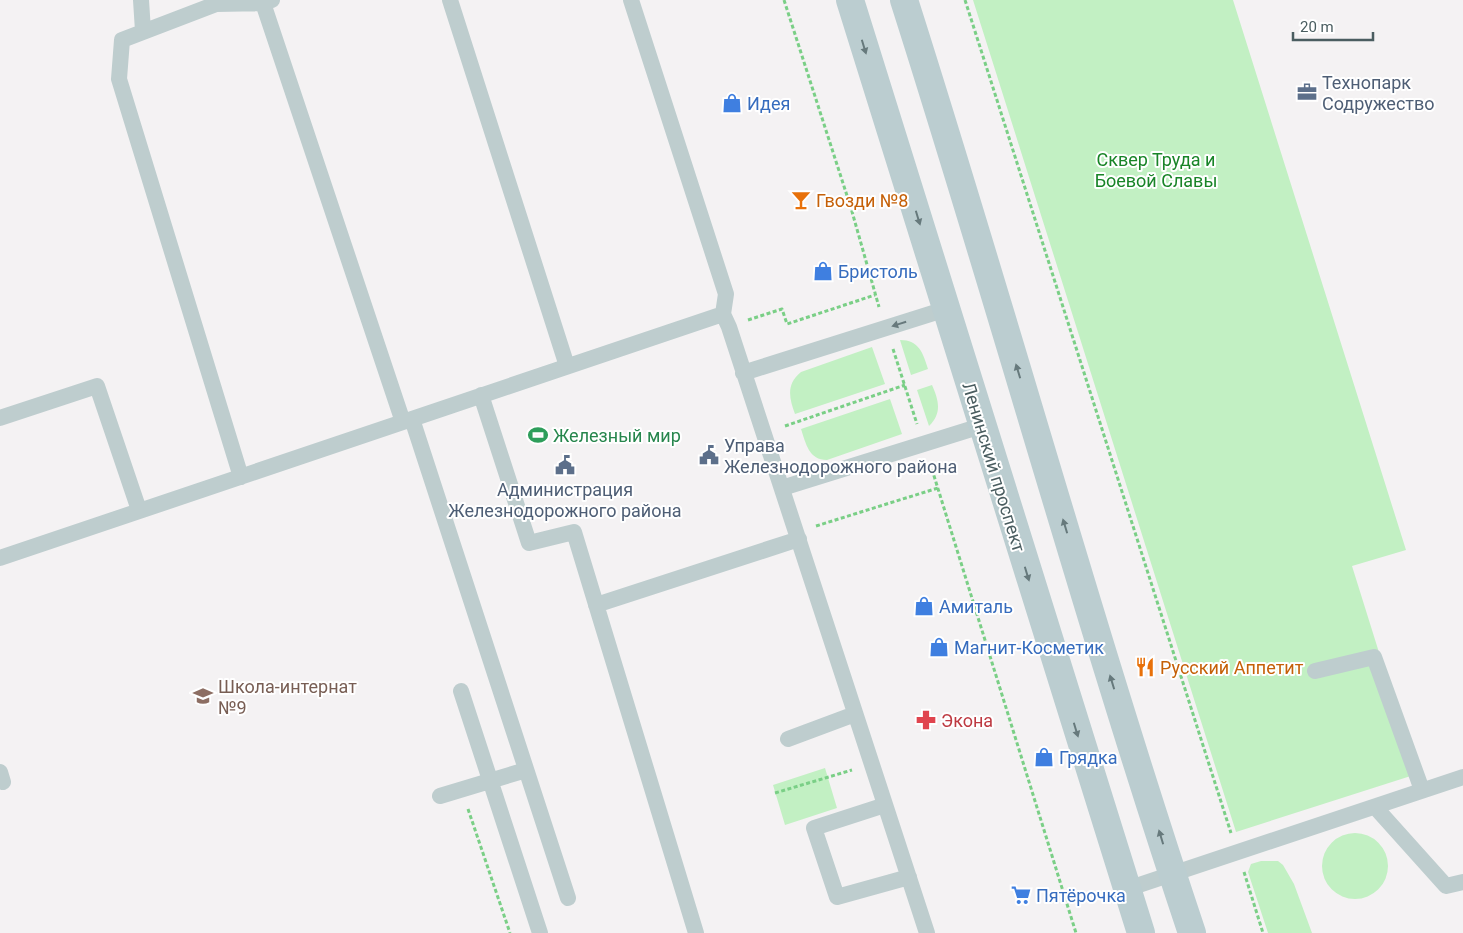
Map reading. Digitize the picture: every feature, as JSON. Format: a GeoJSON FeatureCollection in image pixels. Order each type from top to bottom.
{"type":"FeatureCollection","features":[{"type":"Feature","properties":{"kind":"main road","name":"Ленинский проспект"},"geometry":{"type":"LineString","coordinates":[[850,0],[981,426],[1141,933]]}},
{"type":"Feature","properties":{"kind":"main road"},"geometry":{"type":"LineString","coordinates":[[904,0],[1192,933]]}},
{"type":"Feature","properties":{"kind":"lane"},"geometry":{"type":"LineString","coordinates":[[141,0],[143,30]]}},
{"type":"Feature","properties":{"kind":"lane"},"geometry":{"type":"LineString","coordinates":[[450,0],[567,366]]}},
{"type":"Feature","properties":{"kind":"lane"},"geometry":{"type":"LineString","coordinates":[[630,0],[726,294],[726,320],[742,373],[798,535],[927,933]]}},
{"type":"Feature","properties":{"kind":"lane"},"geometry":{"type":"LineString","coordinates":[[241,477],[118,79],[122,40],[143,30],[216,4],[267,1],[568,898]]}},
{"type":"Feature","properties":{"kind":"lane"},"geometry":{"type":"LineString","coordinates":[[742,373],[946,309]]}},
{"type":"Feature","properties":{"kind":"lane"},"geometry":{"type":"LineString","coordinates":[[0,558],[567,366],[726,320]]}},
{"type":"Feature","properties":{"kind":"lane"},"geometry":{"type":"LineString","coordinates":[[0,418],[97,386],[139,510]]}},
{"type":"Feature","properties":{"kind":"lane"},"geometry":{"type":"LineString","coordinates":[[480,396],[529,543],[574,532],[696,933]]}},
{"type":"Feature","properties":{"kind":"lane"},"geometry":{"type":"LineString","coordinates":[[782,488],[981,426]]}},
{"type":"Feature","properties":{"kind":"lane"},"geometry":{"type":"LineString","coordinates":[[596,606],[798,535]]}},
{"type":"Feature","properties":{"kind":"lane"},"geometry":{"type":"LineString","coordinates":[[1315,671],[1374,657],[1422,790]]}},
{"type":"Feature","properties":{"kind":"lane"},"geometry":{"type":"LineString","coordinates":[[461,691],[540,933]]}},
{"type":"Feature","properties":{"kind":"lane"},"geometry":{"type":"LineString","coordinates":[[788,739],[855,714]]}},
{"type":"Feature","properties":{"kind":"lane"},"geometry":{"type":"LineString","coordinates":[[440,796],[526,770]]}},
{"type":"Feature","properties":{"kind":"lane"},"geometry":{"type":"LineString","coordinates":[[1127,889],[1376,808],[1422,790],[1463,777]]}},
{"type":"Feature","properties":{"kind":"lane"},"geometry":{"type":"LineString","coordinates":[[885,805],[814,828],[837,897],[909,877]]}},
{"type":"Feature","properties":{"kind":"lane"},"geometry":{"type":"LineString","coordinates":[[1376,808],[1446,886],[1463,882]]}},
{"type":"Feature","properties":{"kind":"path"},"geometry":{"type":"LineString","coordinates":[[966,0],[1264,933]]}},
{"type":"Feature","properties":{"kind":"path"},"geometry":{"type":"LineString","coordinates":[[726,320],[782,309],[787,324],[875,295]]}},
{"type":"Feature","properties":{"kind":"path"},"geometry":{"type":"LineString","coordinates":[[763,434],[905,385]]}},
{"type":"Feature","properties":{"kind":"path"},"geometry":{"type":"LineString","coordinates":[[798,535],[938,488]]}},
{"type":"Feature","properties":{"kind":"path"},"geometry":{"type":"LineString","coordinates":[[775,793],[871,764]]}},
{"type":"Feature","properties":{"kind":"path"},"geometry":{"type":"LineString","coordinates":[[462,790],[510,933]]}},
{"type":"Feature","properties":{"kind":"green space","name":"Сквер Труда и Боевой Славы"},"geometry":{"type":"Polygon","coordinates":[[[973,0],[1233,0],[1406,550],[1352,566],[1417,774],[1236,832],[973,0]]]}},
{"type":"Feature","properties":{"kind":"green space"},"geometry":{"type":"Polygon","coordinates":[[[900,340],[912,342],[919,348],[928,369],[911,375],[900,340]]]}},
{"type":"Feature","properties":{"kind":"green space"},"geometry":{"type":"Polygon","coordinates":[[[872,347],[885,384],[795,414],[790,392],[793,381],[801,372],[872,347]]]}},
{"type":"Feature","properties":{"kind":"green space"},"geometry":{"type":"Polygon","coordinates":[[[932,385],[938,402],[938,412],[929,426],[917,390],[932,385]]]}},
{"type":"Feature","properties":{"kind":"green space"},"geometry":{"type":"Polygon","coordinates":[[[890,399],[902,434],[827,460],[816,457],[809,450],[801,429],[890,399]]]}},
{"type":"Feature","properties":{"kind":"green space"},"geometry":{"type":"Polygon","coordinates":[[[825,768],[837,808],[785,825],[773,785],[825,768]]]}},
{"type":"Feature","properties":{"kind":"green space"},"geometry":{"type":"Polygon","coordinates":[[[1355,833],[1368,835],[1378,843],[1386,853],[1388,866],[1386,879],[1378,889],[1368,897],[1355,899],[1342,897],[1332,889],[1324,879],[1322,866],[1324,853],[1332,843],[1342,835],[1355,833]]]}},
{"type":"Feature","properties":{"kind":"green space"},"geometry":{"type":"Polygon","coordinates":[[[1261,861],[1278,861],[1283,865],[1294,884],[1312,933],[1268,933],[1248,872],[1251,864],[1261,861]]]}},
{"type":"Feature","properties":{"kind":"place","name":"Технопарк Содружество"},"geometry":{"type":"Point","coordinates":[1307,92]}},
{"type":"Feature","properties":{"kind":"place","name":"Идея"},"geometry":{"type":"Point","coordinates":[732,103]}},
{"type":"Feature","properties":{"kind":"place","name":"Гвозди №8"},"geometry":{"type":"Point","coordinates":[801,200]}},
{"type":"Feature","properties":{"kind":"place","name":"Бристоль"},"geometry":{"type":"Point","coordinates":[823,271]}},
{"type":"Feature","properties":{"kind":"place","name":"Железный мир"},"geometry":{"type":"Point","coordinates":[538,435]}},
{"type":"Feature","properties":{"kind":"place","name":"Управа Железнодорожного района"},"geometry":{"type":"Point","coordinates":[709,455]}},
{"type":"Feature","properties":{"kind":"place","name":"Администрация Железнодорожного района"},"geometry":{"type":"Point","coordinates":[565,465]}},
{"type":"Feature","properties":{"kind":"place","name":"Амиталь"},"geometry":{"type":"Point","coordinates":[924,606]}},
{"type":"Feature","properties":{"kind":"place","name":"Магнит-Косметик"},"geometry":{"type":"Point","coordinates":[939,647]}},
{"type":"Feature","properties":{"kind":"place","name":"Русский Аппетит"},"geometry":{"type":"Point","coordinates":[1145,667]}},
{"type":"Feature","properties":{"kind":"place","name":"Школа-интернат №9"},"geometry":{"type":"Point","coordinates":[203,696]}},
{"type":"Feature","properties":{"kind":"place","name":"Экона"},"geometry":{"type":"Point","coordinates":[926,720]}},
{"type":"Feature","properties":{"kind":"place","name":"Грядка"},"geometry":{"type":"Point","coordinates":[1044,757]}},
{"type":"Feature","properties":{"kind":"place","name":"Пятёрочка"},"geometry":{"type":"Point","coordinates":[1021,895]}}]}
